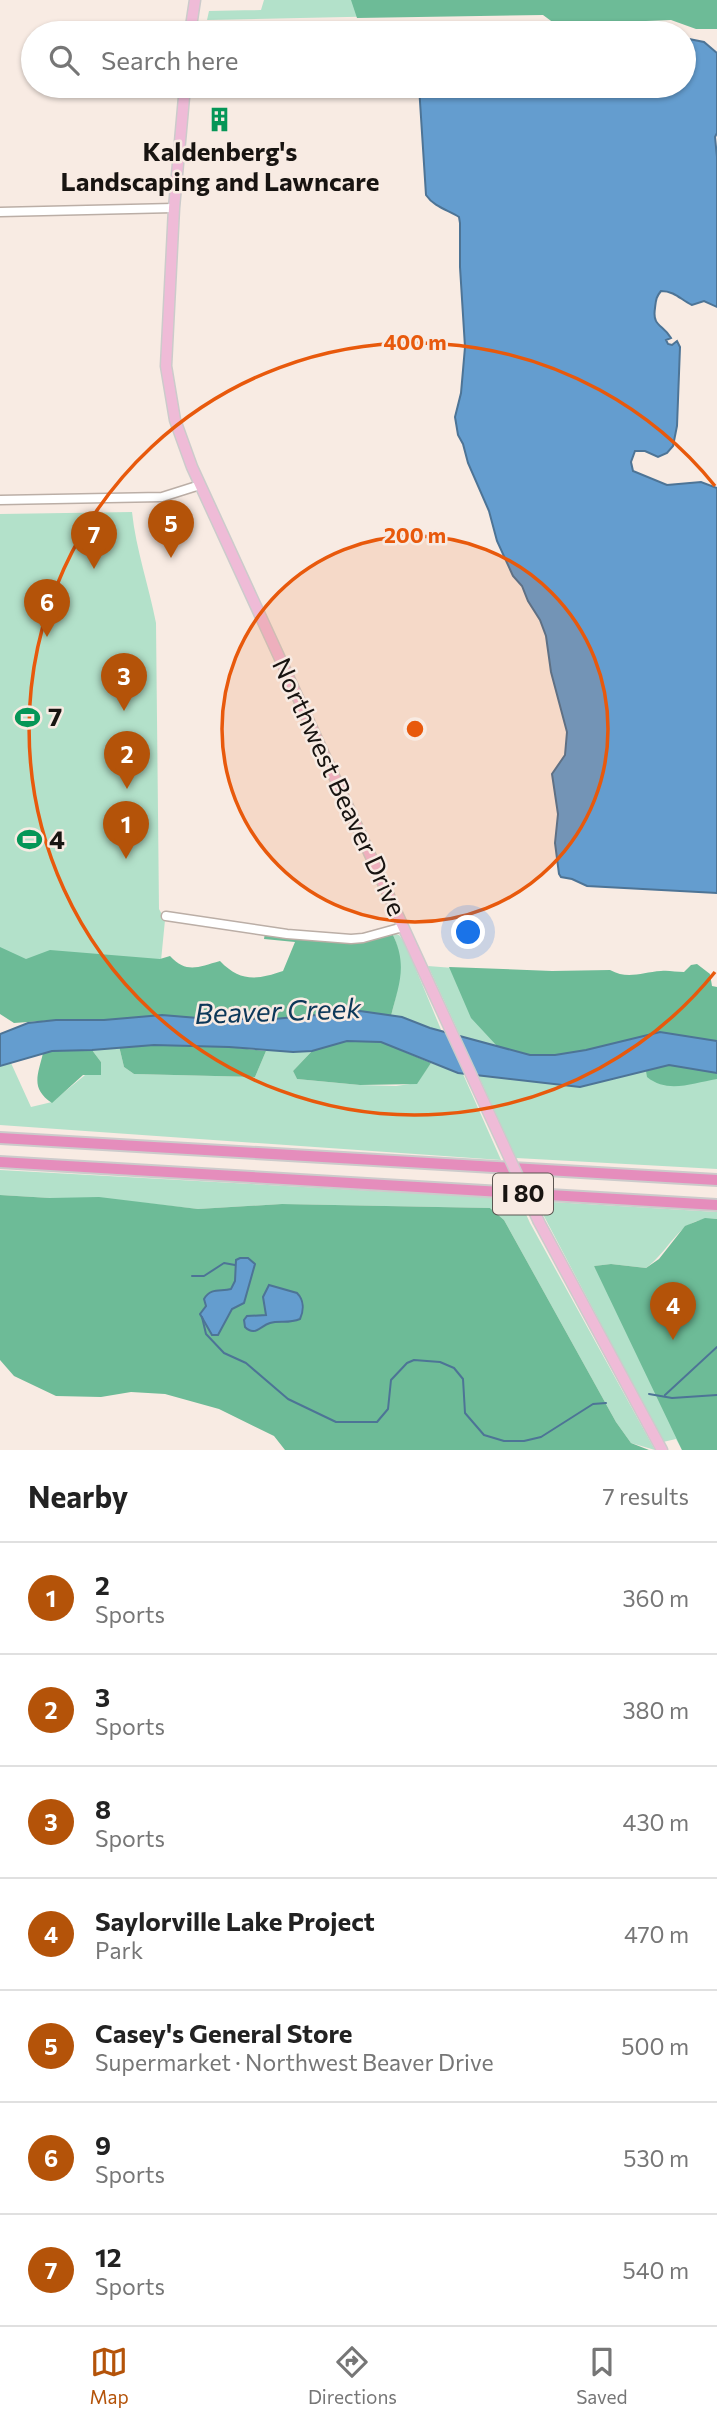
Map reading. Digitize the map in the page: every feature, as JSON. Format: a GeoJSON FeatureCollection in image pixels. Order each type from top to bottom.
{"type":"FeatureCollection","features":[{"type":"Feature","properties":{"kind":"highway","name":"I 80"},"geometry":{"type":"LineString","coordinates":[[0,1138],[717,1180]]}},
{"type":"Feature","properties":{"kind":"highway","name":"I 80"},"geometry":{"type":"LineString","coordinates":[[0,1162],[717,1205]]}},
{"type":"Feature","properties":{"kind":"main road"},"geometry":{"type":"LineString","coordinates":[[192,21],[195,0]]}},
{"type":"Feature","properties":{"kind":"main road","name":"Northwest Beaver Drive"},"geometry":{"type":"LineString","coordinates":[[184,98],[174,208],[166,366],[186,454],[539,1222],[662,1450]]}},
{"type":"Feature","properties":{"kind":"street"},"geometry":{"type":"LineString","coordinates":[[0,212],[174,208]]}},
{"type":"Feature","properties":{"kind":"street"},"geometry":{"type":"LineString","coordinates":[[0,500],[162,497],[200,485]]}},
{"type":"Feature","properties":{"kind":"street"},"geometry":{"type":"LineString","coordinates":[[166,915],[287,934],[351,939],[403,927]]}},
{"type":"Feature","properties":{"kind":"green space"},"geometry":{"type":"Polygon","coordinates":[[[264,0],[717,0],[717,9],[207,20],[209,11],[261,10],[264,0]]]}},
{"type":"Feature","properties":{"kind":"green space"},"geometry":{"type":"Polygon","coordinates":[[[351,0],[717,0],[717,29],[696,29],[696,21],[551,21],[543,15],[357,18],[351,0]]]}},
{"type":"Feature","properties":{"kind":"green space"},"geometry":{"type":"Polygon","coordinates":[[[132,512],[156,623],[159,909],[165,920],[159,981],[0,977],[0,514],[132,512]]]}},
{"type":"Feature","properties":{"kind":"green space"},"geometry":{"type":"Polygon","coordinates":[[[265,933],[337,943],[370,940],[392,933],[401,965],[391,1016],[360,1011],[274,1019],[210,1019],[162,1015],[14,1023],[0,1014],[0,947],[26,959],[50,950],[160,959],[170,956],[176,962],[193,968],[220,961],[235,973],[257,977],[283,971],[295,942],[264,939],[265,933]]]}},
{"type":"Feature","properties":{"kind":"green space"},"geometry":{"type":"Polygon","coordinates":[[[392,933],[399,935],[405,943],[442,1032],[391,1016],[400,964],[392,933]]]}},
{"type":"Feature","properties":{"kind":"green space"},"geometry":{"type":"Polygon","coordinates":[[[697,964],[710,974],[712,986],[717,987],[717,1041],[660,1032],[555,1055],[530,1055],[497,1046],[471,1018],[449,967],[610,970],[629,975],[684,972],[691,965],[697,964]]]}},
{"type":"Feature","properties":{"kind":"green space"},"geometry":{"type":"Polygon","coordinates":[[[428,966],[717,989],[717,1169],[516,1158],[428,966]]]}},
{"type":"Feature","properties":{"kind":"green space"},"geometry":{"type":"Polygon","coordinates":[[[347,1041],[381,1042],[431,1063],[417,1084],[360,1085],[297,1079],[293,1071],[312,1051],[347,1041]]]}},
{"type":"Feature","properties":{"kind":"green space"},"geometry":{"type":"Polygon","coordinates":[[[154,1045],[266,1051],[255,1077],[134,1074],[124,1067],[119,1046],[154,1045]]]}},
{"type":"Feature","properties":{"kind":"green space"},"geometry":{"type":"Polygon","coordinates":[[[119,1046],[124,1067],[134,1074],[255,1077],[266,1051],[312,1051],[293,1071],[297,1079],[396,1086],[417,1083],[431,1063],[463,1074],[501,1160],[0,1125],[0,1066],[11,1063],[31,1107],[52,1102],[101,1062],[92,1050],[119,1046]]]}},
{"type":"Feature","properties":{"kind":"green space"},"geometry":{"type":"Polygon","coordinates":[[[92,1050],[101,1062],[101,1075],[83,1075],[52,1103],[45,1097],[37,1081],[43,1053],[92,1050]]]}},
{"type":"Feature","properties":{"kind":"green space"},"geometry":{"type":"Polygon","coordinates":[[[669,1065],[717,1073],[717,1079],[672,1086],[663,1085],[647,1077],[646,1071],[669,1065]]]}},
{"type":"Feature","properties":{"kind":"green space"},"geometry":{"type":"Polygon","coordinates":[[[0,1170],[519,1199],[655,1450],[631,1443],[616,1422],[504,1220],[490,1208],[282,1204],[198,1209],[99,1198],[0,1195],[0,1170]]]}},
{"type":"Feature","properties":{"kind":"green space"},"geometry":{"type":"Polygon","coordinates":[[[0,1195],[99,1197],[198,1209],[282,1204],[490,1208],[504,1220],[616,1422],[631,1443],[649,1450],[285,1450],[274,1436],[219,1409],[165,1394],[131,1392],[101,1397],[56,1396],[14,1376],[0,1360],[0,1195]]]}},
{"type":"Feature","properties":{"kind":"green space"},"geometry":{"type":"Polygon","coordinates":[[[536,1201],[717,1212],[717,1219],[704,1219],[685,1228],[646,1268],[611,1264],[594,1266],[717,1450],[682,1450],[676,1439],[663,1442],[536,1201]]]}},
{"type":"Feature","properties":{"kind":"green space"},"geometry":{"type":"Polygon","coordinates":[[[705,1218],[717,1219],[717,1450],[682,1450],[594,1266],[611,1264],[646,1268],[659,1259],[685,1226],[705,1218]]]}},
{"type":"Feature","properties":{"kind":"water"},"geometry":{"type":"Polygon","coordinates":[[[696,40],[704,42],[717,53],[717,307],[704,301],[692,305],[666,291],[661,291],[658,295],[655,319],[671,338],[666,340],[668,344],[672,345],[677,341],[680,347],[677,426],[673,446],[667,453],[658,457],[645,451],[635,451],[631,462],[633,471],[667,485],[701,482],[717,488],[717,893],[587,886],[559,874],[555,843],[558,814],[552,774],[565,755],[567,732],[551,672],[546,636],[497,541],[489,511],[458,435],[455,417],[461,393],[465,347],[460,223],[459,217],[437,205],[426,195],[420,98],[696,98],[696,40]]]}},
{"type":"Feature","properties":{"kind":"water"},"geometry":{"type":"Polygon","coordinates":[[[360,1011],[402,1017],[430,1028],[530,1055],[555,1055],[586,1050],[660,1032],[717,1041],[717,1073],[669,1065],[580,1087],[458,1073],[381,1042],[347,1041],[312,1051],[293,1052],[154,1045],[52,1051],[0,1066],[0,1034],[28,1023],[162,1015],[210,1019],[274,1019],[360,1011]]]}},
{"type":"Feature","properties":{"kind":"water"},"geometry":{"type":"Polygon","coordinates":[[[248,1258],[255,1264],[244,1303],[232,1309],[218,1335],[212,1335],[200,1314],[206,1306],[204,1299],[213,1291],[231,1289],[235,1281],[236,1260],[248,1258]]]}},
{"type":"Feature","properties":{"kind":"water"},"geometry":{"type":"Polygon","coordinates":[[[269,1285],[297,1293],[303,1305],[300,1319],[270,1323],[255,1331],[249,1330],[245,1327],[244,1320],[247,1316],[266,1315],[263,1297],[269,1285]]]}},
{"type":"Feature","properties":{"kind":"waterway"},"geometry":{"type":"LineString","coordinates":[[192,1276],[204,1276],[224,1263],[235,1265]]}},
{"type":"Feature","properties":{"kind":"waterway"},"geometry":{"type":"LineString","coordinates":[[202,1317],[206,1334],[224,1353],[246,1363],[288,1399],[336,1422],[377,1422],[388,1409],[391,1380],[407,1363],[414,1360],[440,1362],[454,1368],[463,1379],[465,1413],[484,1435],[504,1441],[524,1441],[541,1437],[593,1404],[606,1403]]}},
{"type":"Feature","properties":{"kind":"waterway"},"geometry":{"type":"LineString","coordinates":[[665,1395],[717,1347]]}},
{"type":"Feature","properties":{"kind":"waterway"},"geometry":{"type":"LineString","coordinates":[[649,1394],[672,1398],[717,1395]]}},
{"type":"Feature","properties":{"kind":"place","name":"Kaldenberg's Landscaping and Lawncare"},"geometry":{"type":"Point","coordinates":[220,120]}},
{"type":"Feature","properties":{"kind":"place","name":"Casey's General Store"},"geometry":{"type":"Point","coordinates":[171,558]}},
{"type":"Feature","properties":{"kind":"place","name":"12"},"geometry":{"type":"Point","coordinates":[94,569]}},
{"type":"Feature","properties":{"kind":"place","name":"9"},"geometry":{"type":"Point","coordinates":[47,637]}},
{"type":"Feature","properties":{"kind":"place","name":"8"},"geometry":{"type":"Point","coordinates":[124,711]}},
{"type":"Feature","properties":{"kind":"place","name":"7"},"geometry":{"type":"Point","coordinates":[28,717]}},
{"type":"Feature","properties":{"kind":"place","name":"3"},"geometry":{"type":"Point","coordinates":[127,789]}},
{"type":"Feature","properties":{"kind":"place","name":"4"},"geometry":{"type":"Point","coordinates":[29,840]}},
{"type":"Feature","properties":{"kind":"place","name":"2"},"geometry":{"type":"Point","coordinates":[126,859]}},
{"type":"Feature","properties":{"kind":"place","name":"Saylorville Lake Project"},"geometry":{"type":"Point","coordinates":[673,1340]}},
{"type":"Feature","properties":{"kind":"water label","name":"Beaver Creek"},"geometry":{"type":"Point","coordinates":[278,1011]}}]}
